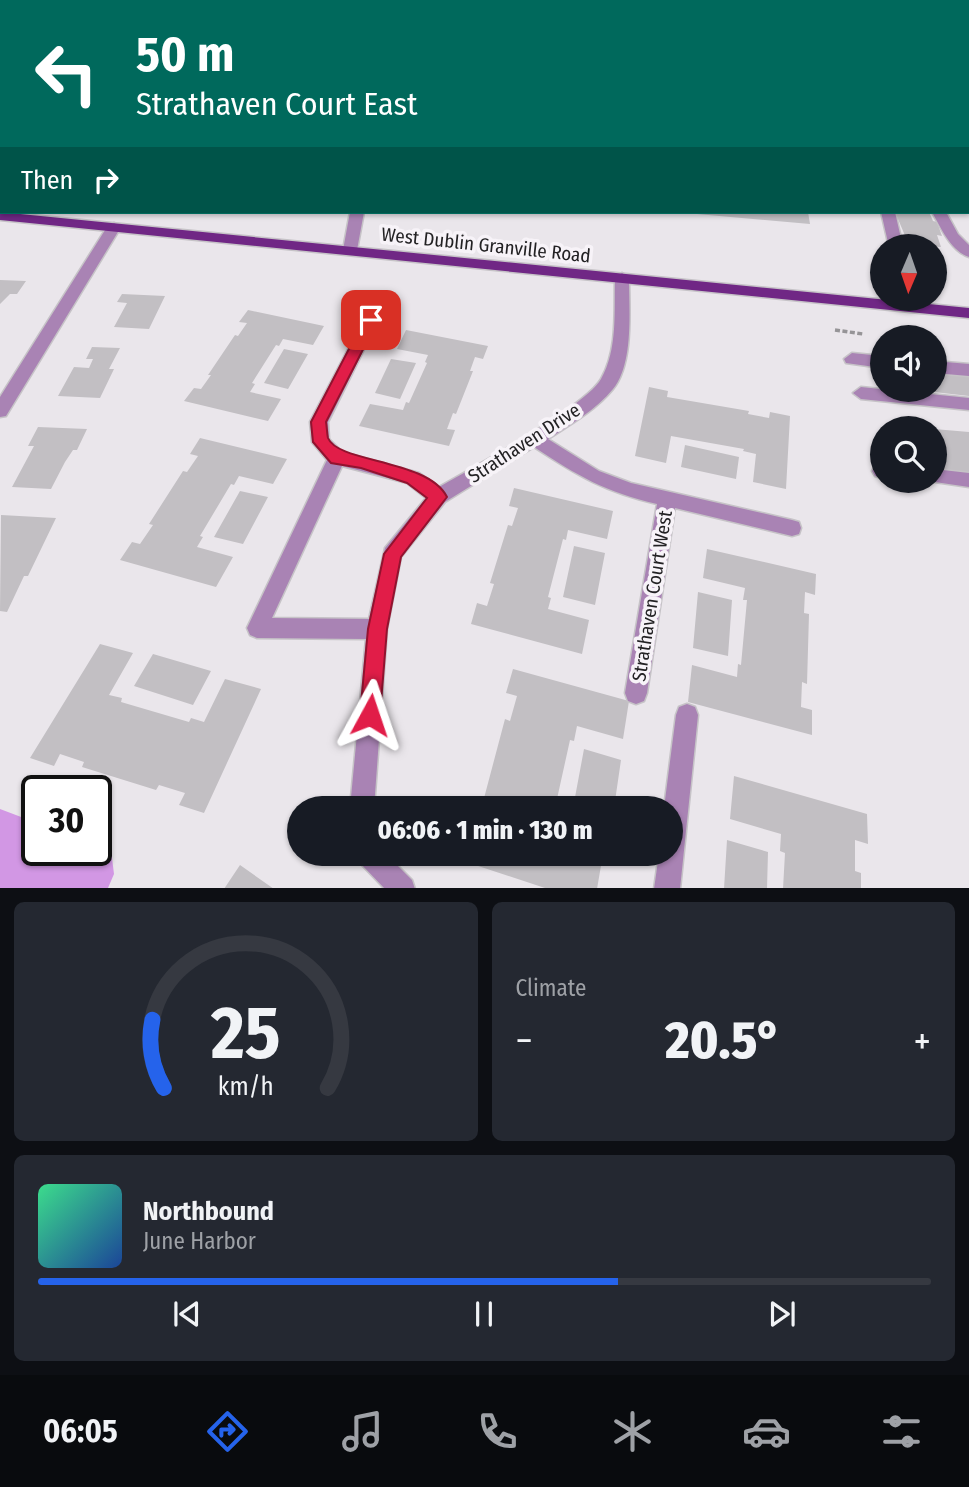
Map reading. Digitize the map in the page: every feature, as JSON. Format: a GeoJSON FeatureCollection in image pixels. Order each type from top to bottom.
{"type":"FeatureCollection","features":[{"type":"Feature","properties":{"kind":"main road","name":"West Dublin Granville Road"},"geometry":{"type":"LineString","coordinates":[[0,216],[969,313]]}},
{"type":"Feature","properties":{"kind":"street"},"geometry":{"type":"LineString","coordinates":[[350,250],[357,214]]}},
{"type":"Feature","properties":{"kind":"street"},"geometry":{"type":"LineString","coordinates":[[888,214],[893,234]]}},
{"type":"Feature","properties":{"kind":"street"},"geometry":{"type":"LineString","coordinates":[[940,214],[952,236],[969,253]]}},
{"type":"Feature","properties":{"kind":"street"},"geometry":{"type":"LineString","coordinates":[[0,411],[114,227]]}},
{"type":"Feature","properties":{"kind":"street","name":"Strathaven Drive"},"geometry":{"type":"LineString","coordinates":[[363,796],[377,629],[392,554],[438,497],[568,418],[607,385],[620,351],[622,278]]}},
{"type":"Feature","properties":{"kind":"street"},"geometry":{"type":"LineString","coordinates":[[371,320],[319,422],[321,442],[337,458],[361,462],[412,478],[438,497]]}},
{"type":"Feature","properties":{"kind":"street"},"geometry":{"type":"LineString","coordinates":[[852,359],[870,361]]}},
{"type":"Feature","properties":{"kind":"street"},"geometry":{"type":"LineString","coordinates":[[947,368],[969,370]]}},
{"type":"Feature","properties":{"kind":"street"},"geometry":{"type":"LineString","coordinates":[[861,393],[969,404]]}},
{"type":"Feature","properties":{"kind":"street","name":"Strathaven Court West"},"geometry":{"type":"LineString","coordinates":[[535,439],[593,476],[667,499],[792,528]]}},
{"type":"Feature","properties":{"kind":"street"},"geometry":{"type":"LineString","coordinates":[[337,458],[257,628],[377,629]]}},
{"type":"Feature","properties":{"kind":"street"},"geometry":{"type":"LineString","coordinates":[[947,477],[969,480]]}},
{"type":"Feature","properties":{"kind":"street","name":"Strathaven Court West"},"geometry":{"type":"LineString","coordinates":[[636,693],[667,499]]}},
{"type":"Feature","properties":{"kind":"street"},"geometry":{"type":"LineString","coordinates":[[667,888],[687,715]]}},
{"type":"Feature","properties":{"kind":"street"},"geometry":{"type":"LineString","coordinates":[[381,866],[403,888]]}},
{"type":"Feature","properties":{"kind":"path"},"geometry":{"type":"LineString","coordinates":[[835,330],[863,334]]}},
{"type":"Feature","properties":{"kind":"shaded area"},"geometry":{"type":"Polygon","coordinates":[[[0,809],[21,817],[21,866],[112,866],[112,858],[114,874],[108,888],[0,888],[0,809]]]}},
{"type":"Feature","properties":{"kind":"building"},"geometry":{"type":"Polygon","coordinates":[[[697,214],[808,214],[810,224],[697,214]]]}},
{"type":"Feature","properties":{"kind":"building"},"geometry":{"type":"Polygon","coordinates":[[[896,214],[930,214],[933,221],[937,222],[941,234],[904,234],[896,214]]]}},
{"type":"Feature","properties":{"kind":"building"},"geometry":{"type":"Polygon","coordinates":[[[0,280],[26,281],[17,294],[10,294],[0,304],[0,280]]]}},
{"type":"Feature","properties":{"kind":"building"},"geometry":{"type":"Polygon","coordinates":[[[122,294],[165,296],[149,329],[114,327],[127,303],[117,302],[122,294]]]}},
{"type":"Feature","properties":{"kind":"building"},"geometry":{"type":"Polygon","coordinates":[[[248,310],[324,326],[313,345],[283,339],[279,346],[276,345],[252,383],[255,384],[250,392],[281,399],[268,421],[184,401],[194,388],[201,389],[211,375],[208,375],[235,335],[238,336],[247,323],[239,322],[248,310]]]}},
{"type":"Feature","properties":{"kind":"building"},"geometry":{"type":"Polygon","coordinates":[[[406,330],[488,346],[483,359],[475,357],[470,371],[473,371],[456,414],[453,413],[447,429],[455,430],[449,446],[359,426],[370,404],[403,410],[406,402],[409,403],[428,355],[397,349],[406,330]]]}},
{"type":"Feature","properties":{"kind":"building"},"geometry":{"type":"Polygon","coordinates":[[[92,347],[120,348],[109,369],[114,369],[100,398],[58,396],[74,367],[89,368],[93,359],[86,359],[92,347]]]}},
{"type":"Feature","properties":{"kind":"building"},"geometry":{"type":"Polygon","coordinates":[[[284,349],[308,354],[288,389],[264,383],[284,349]]]}},
{"type":"Feature","properties":{"kind":"building"},"geometry":{"type":"Polygon","coordinates":[[[391,359],[416,363],[400,399],[375,393],[391,359]]]}},
{"type":"Feature","properties":{"kind":"building"},"geometry":{"type":"Polygon","coordinates":[[[947,373],[969,376],[969,396],[947,393],[947,373]]]}},
{"type":"Feature","properties":{"kind":"building"},"geometry":{"type":"Polygon","coordinates":[[[649,387],[668,391],[667,397],[749,411],[748,414],[769,418],[770,412],[790,416],[786,489],[753,482],[756,454],[743,451],[744,449],[671,436],[666,463],[635,456],[649,387]]]}},
{"type":"Feature","properties":{"kind":"building"},"geometry":{"type":"Polygon","coordinates":[[[38,427],[87,429],[77,450],[73,450],[65,462],[51,489],[12,487],[34,446],[28,446],[38,427]]]}},
{"type":"Feature","properties":{"kind":"building"},"geometry":{"type":"Polygon","coordinates":[[[947,430],[969,432],[969,475],[947,473],[947,430]]]}},
{"type":"Feature","properties":{"kind":"building"},"geometry":{"type":"Polygon","coordinates":[[[200,438],[287,459],[273,484],[239,476],[234,485],[231,484],[200,536],[203,537],[197,547],[233,557],[216,587],[120,560],[132,542],[140,544],[153,525],[149,524],[183,471],[187,472],[198,456],[190,454],[200,438]]]}},
{"type":"Feature","properties":{"kind":"building"},"geometry":{"type":"Polygon","coordinates":[[[685,445],[739,457],[736,479],[681,467],[685,445]]]}},
{"type":"Feature","properties":{"kind":"building"},"geometry":{"type":"Polygon","coordinates":[[[514,488],[613,511],[607,539],[568,530],[566,540],[563,539],[548,597],[551,598],[548,609],[589,620],[582,654],[471,624],[477,603],[487,606],[494,584],[490,583],[508,525],[512,526],[518,508],[509,506],[514,488]]]}},
{"type":"Feature","properties":{"kind":"building"},"geometry":{"type":"Polygon","coordinates":[[[240,491],[268,497],[243,544],[214,537],[240,491]]]}},
{"type":"Feature","properties":{"kind":"building"},"geometry":{"type":"Polygon","coordinates":[[[1,515],[56,518],[7,612],[0,611],[1,515]]]}},
{"type":"Feature","properties":{"kind":"building"},"geometry":{"type":"Polygon","coordinates":[[[574,546],[605,553],[595,605],[563,597],[574,546]]]}},
{"type":"Feature","properties":{"kind":"building"},"geometry":{"type":"Polygon","coordinates":[[[707,549],[816,574],[815,595],[805,592],[804,613],[809,614],[807,684],[802,682],[801,707],[812,710],[812,735],[688,702],[692,665],[737,677],[738,664],[741,665],[747,600],[743,600],[745,588],[703,578],[707,549]]]}},
{"type":"Feature","properties":{"kind":"building"},"geometry":{"type":"Polygon","coordinates":[[[698,592],[732,600],[728,656],[693,648],[698,592]]]}},
{"type":"Feature","properties":{"kind":"building"},"geometry":{"type":"Polygon","coordinates":[[[100,644],[133,653],[109,695],[122,698],[121,702],[189,722],[191,718],[204,722],[225,679],[261,689],[204,813],[179,805],[185,793],[159,785],[156,790],[82,767],[84,762],[60,754],[54,766],[30,758],[100,644]]]}},
{"type":"Feature","properties":{"kind":"building"},"geometry":{"type":"Polygon","coordinates":[[[153,654],[211,671],[193,705],[134,686],[153,654]]]}},
{"type":"Feature","properties":{"kind":"building"},"geometry":{"type":"Polygon","coordinates":[[[513,669],[629,701],[623,739],[577,726],[574,741],[570,740],[558,796],[485,796],[505,719],[510,721],[517,696],[506,693],[513,669]]]}},
{"type":"Feature","properties":{"kind":"building"},"geometry":{"type":"Polygon","coordinates":[[[584,749],[621,760],[616,796],[575,796],[584,749]]]}},
{"type":"Feature","properties":{"kind":"building"},"geometry":{"type":"Polygon","coordinates":[[[734,776],[867,814],[868,844],[855,840],[855,871],[861,873],[861,888],[783,888],[785,853],[780,851],[781,834],[730,819],[734,776]]]}},
{"type":"Feature","properties":{"kind":"building"},"geometry":{"type":"Polygon","coordinates":[[[727,840],[768,852],[767,888],[724,888],[727,840]]]}},
{"type":"Feature","properties":{"kind":"building"},"geometry":{"type":"Polygon","coordinates":[[[240,865],[273,888],[225,888],[240,865]]]}},
{"type":"Feature","properties":{"kind":"building"},"geometry":{"type":"Polygon","coordinates":[[[478,866],[601,866],[597,888],[545,888],[478,866]]]}},
{"type":"Feature","properties":{"kind":"route"},"geometry":{"type":"LineString","coordinates":[[370,715],[377,629],[392,554],[438,497],[412,478],[361,462],[337,458],[321,442],[319,422],[371,320]]}}]}
